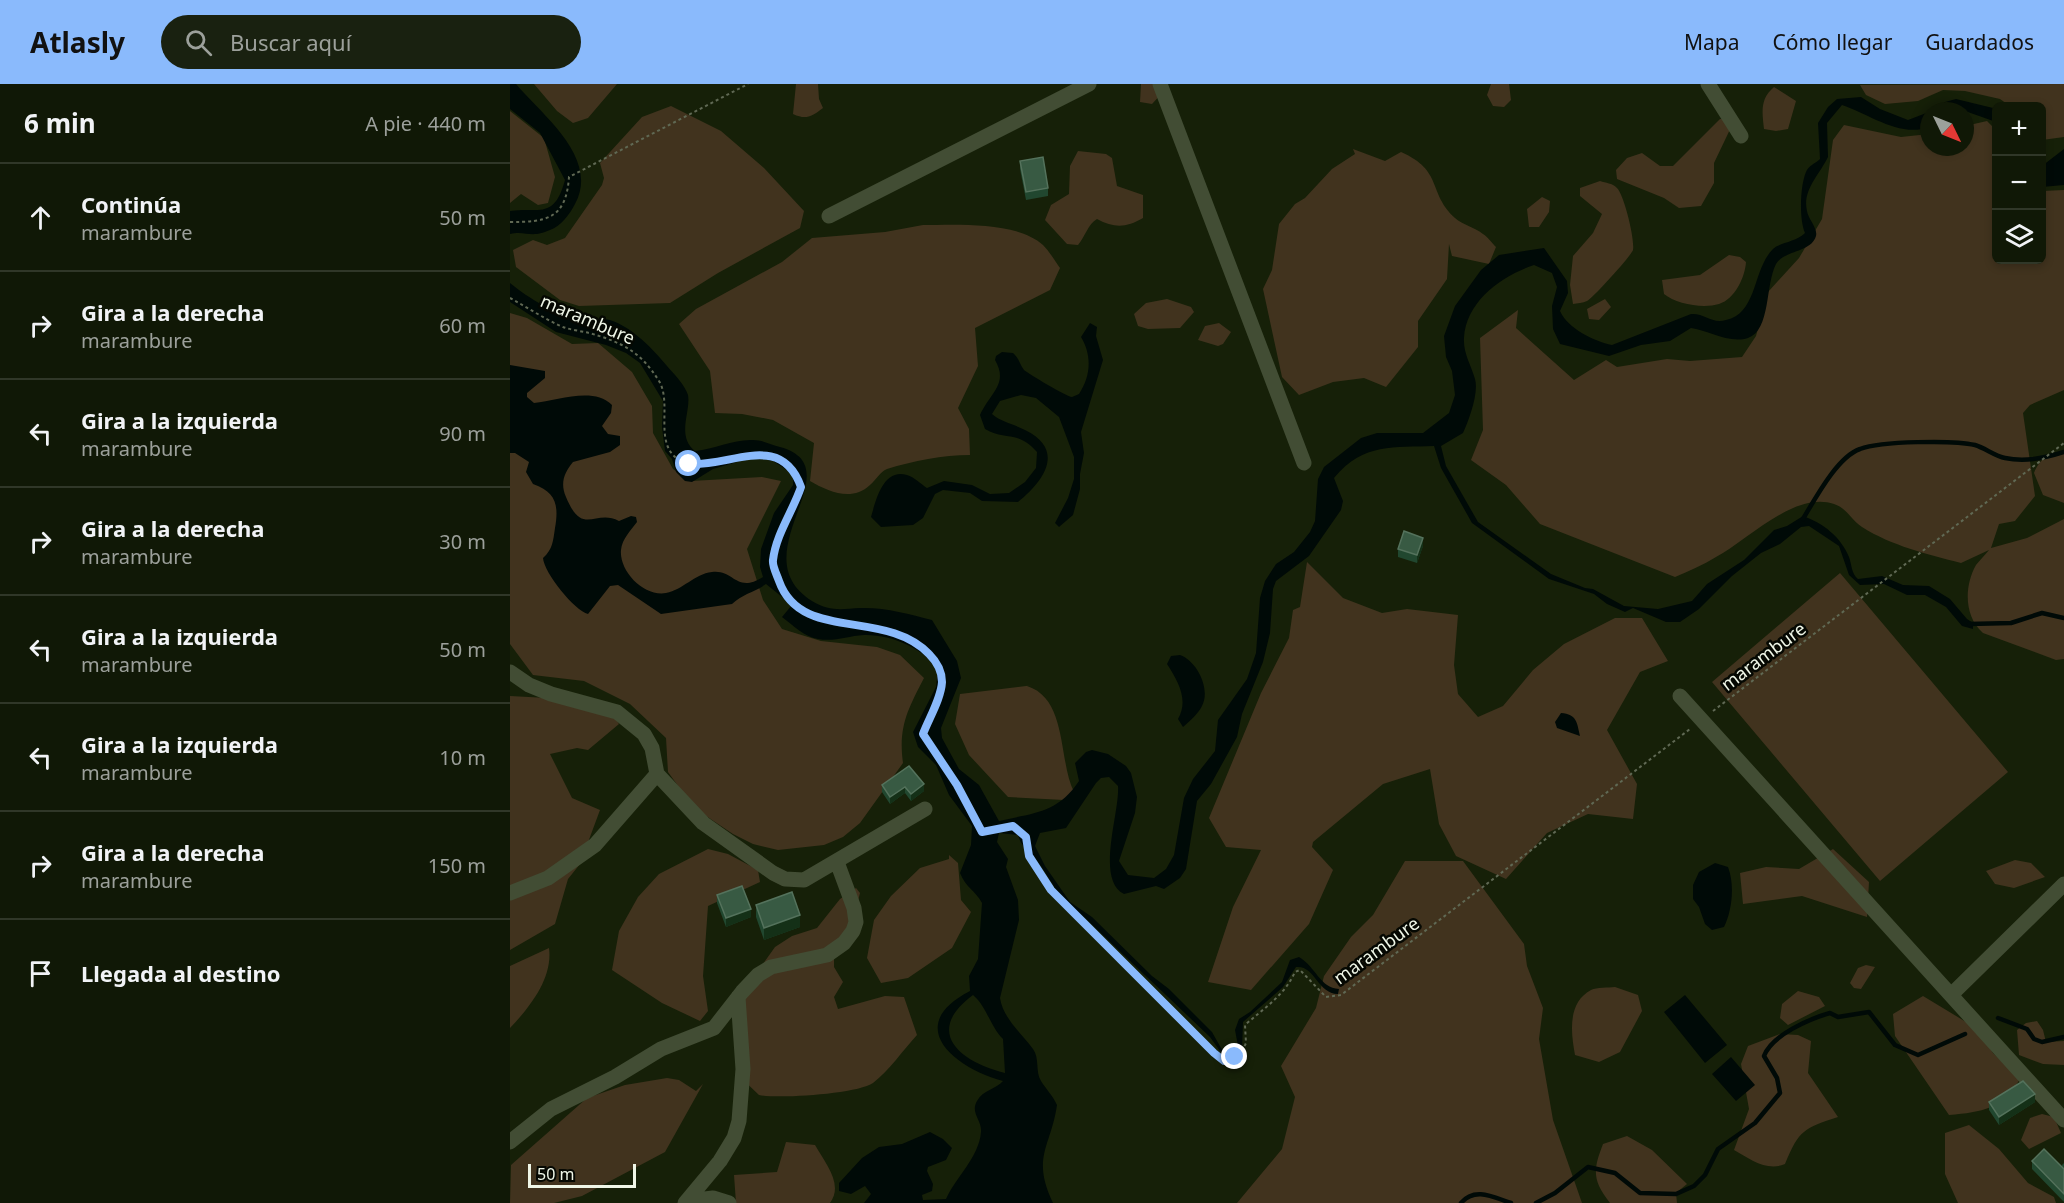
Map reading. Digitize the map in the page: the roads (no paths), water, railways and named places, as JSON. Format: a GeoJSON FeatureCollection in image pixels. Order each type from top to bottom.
{"type":"FeatureCollection","features":[{"type":"Feature","properties":{"kind":"street"},"geometry":{"type":"LineString","coordinates":[[829,216],[1089,84]]}},
{"type":"Feature","properties":{"kind":"street"},"geometry":{"type":"LineString","coordinates":[[1160,84],[1304,463]]}},
{"type":"Feature","properties":{"kind":"street"},"geometry":{"type":"LineString","coordinates":[[1708,84],[1740,136]]}},
{"type":"Feature","properties":{"kind":"street"},"geometry":{"type":"LineString","coordinates":[[510,672],[529,685],[551,694],[617,712],[644,734],[652,748],[657,774],[704,823],[785,879],[804,880],[925,809]]}},
{"type":"Feature","properties":{"kind":"street"},"geometry":{"type":"LineString","coordinates":[[1680,696],[2064,1120]]}},
{"type":"Feature","properties":{"kind":"street"},"geometry":{"type":"LineString","coordinates":[[510,893],[548,878],[595,845],[657,774]]}},
{"type":"Feature","properties":{"kind":"street"},"geometry":{"type":"LineString","coordinates":[[510,1142],[551,1109],[615,1077],[661,1049],[714,1028],[758,975],[771,967],[827,955],[844,943],[853,931],[856,922],[854,908],[837,862]]}},
{"type":"Feature","properties":{"kind":"street"},"geometry":{"type":"LineString","coordinates":[[1951,994],[2064,885]]}},
{"type":"Feature","properties":{"kind":"street"},"geometry":{"type":"LineString","coordinates":[[686,1202],[720,1161],[734,1138],[739,1120],[743,1069],[738,997]]}},
{"type":"Feature","properties":{"kind":"street"},"geometry":{"type":"LineString","coordinates":[[686,1202],[713,1198],[729,1203]]}},
{"type":"Feature","properties":{"kind":"waterway"},"geometry":{"type":"LineString","coordinates":[[1803,519],[1820,490],[1843,460],[1851,453],[1870,446],[1918,442],[1965,443],[1979,446],[2001,457],[2020,460],[2042,458],[2064,452]]}},
{"type":"Feature","properties":{"kind":"waterway"},"geometry":{"type":"LineString","coordinates":[[1969,624],[2011,623],[2042,613],[2064,618]]}},
{"type":"Feature","properties":{"kind":"waterway"},"geometry":{"type":"LineString","coordinates":[[1536,1203],[1555,1193],[1588,1167],[1615,1173],[1640,1193],[1676,1194],[1694,1186],[1705,1175],[1718,1149],[1755,1123],[1780,1093],[1777,1078],[1764,1056],[1768,1048],[1792,1029],[1812,1019],[1830,1013],[1838,1017],[1869,1012],[1895,1045],[1918,1055],[1965,1034]]}},
{"type":"Feature","properties":{"kind":"waterway"},"geometry":{"type":"LineString","coordinates":[[1998,1018],[2027,1029],[2034,1039],[2042,1042],[2064,1037]]}},
{"type":"Feature","properties":{"kind":"waterway"},"geometry":{"type":"LineString","coordinates":[[1461,1203],[1472,1195],[1479,1194],[1511,1203]]}}]}
